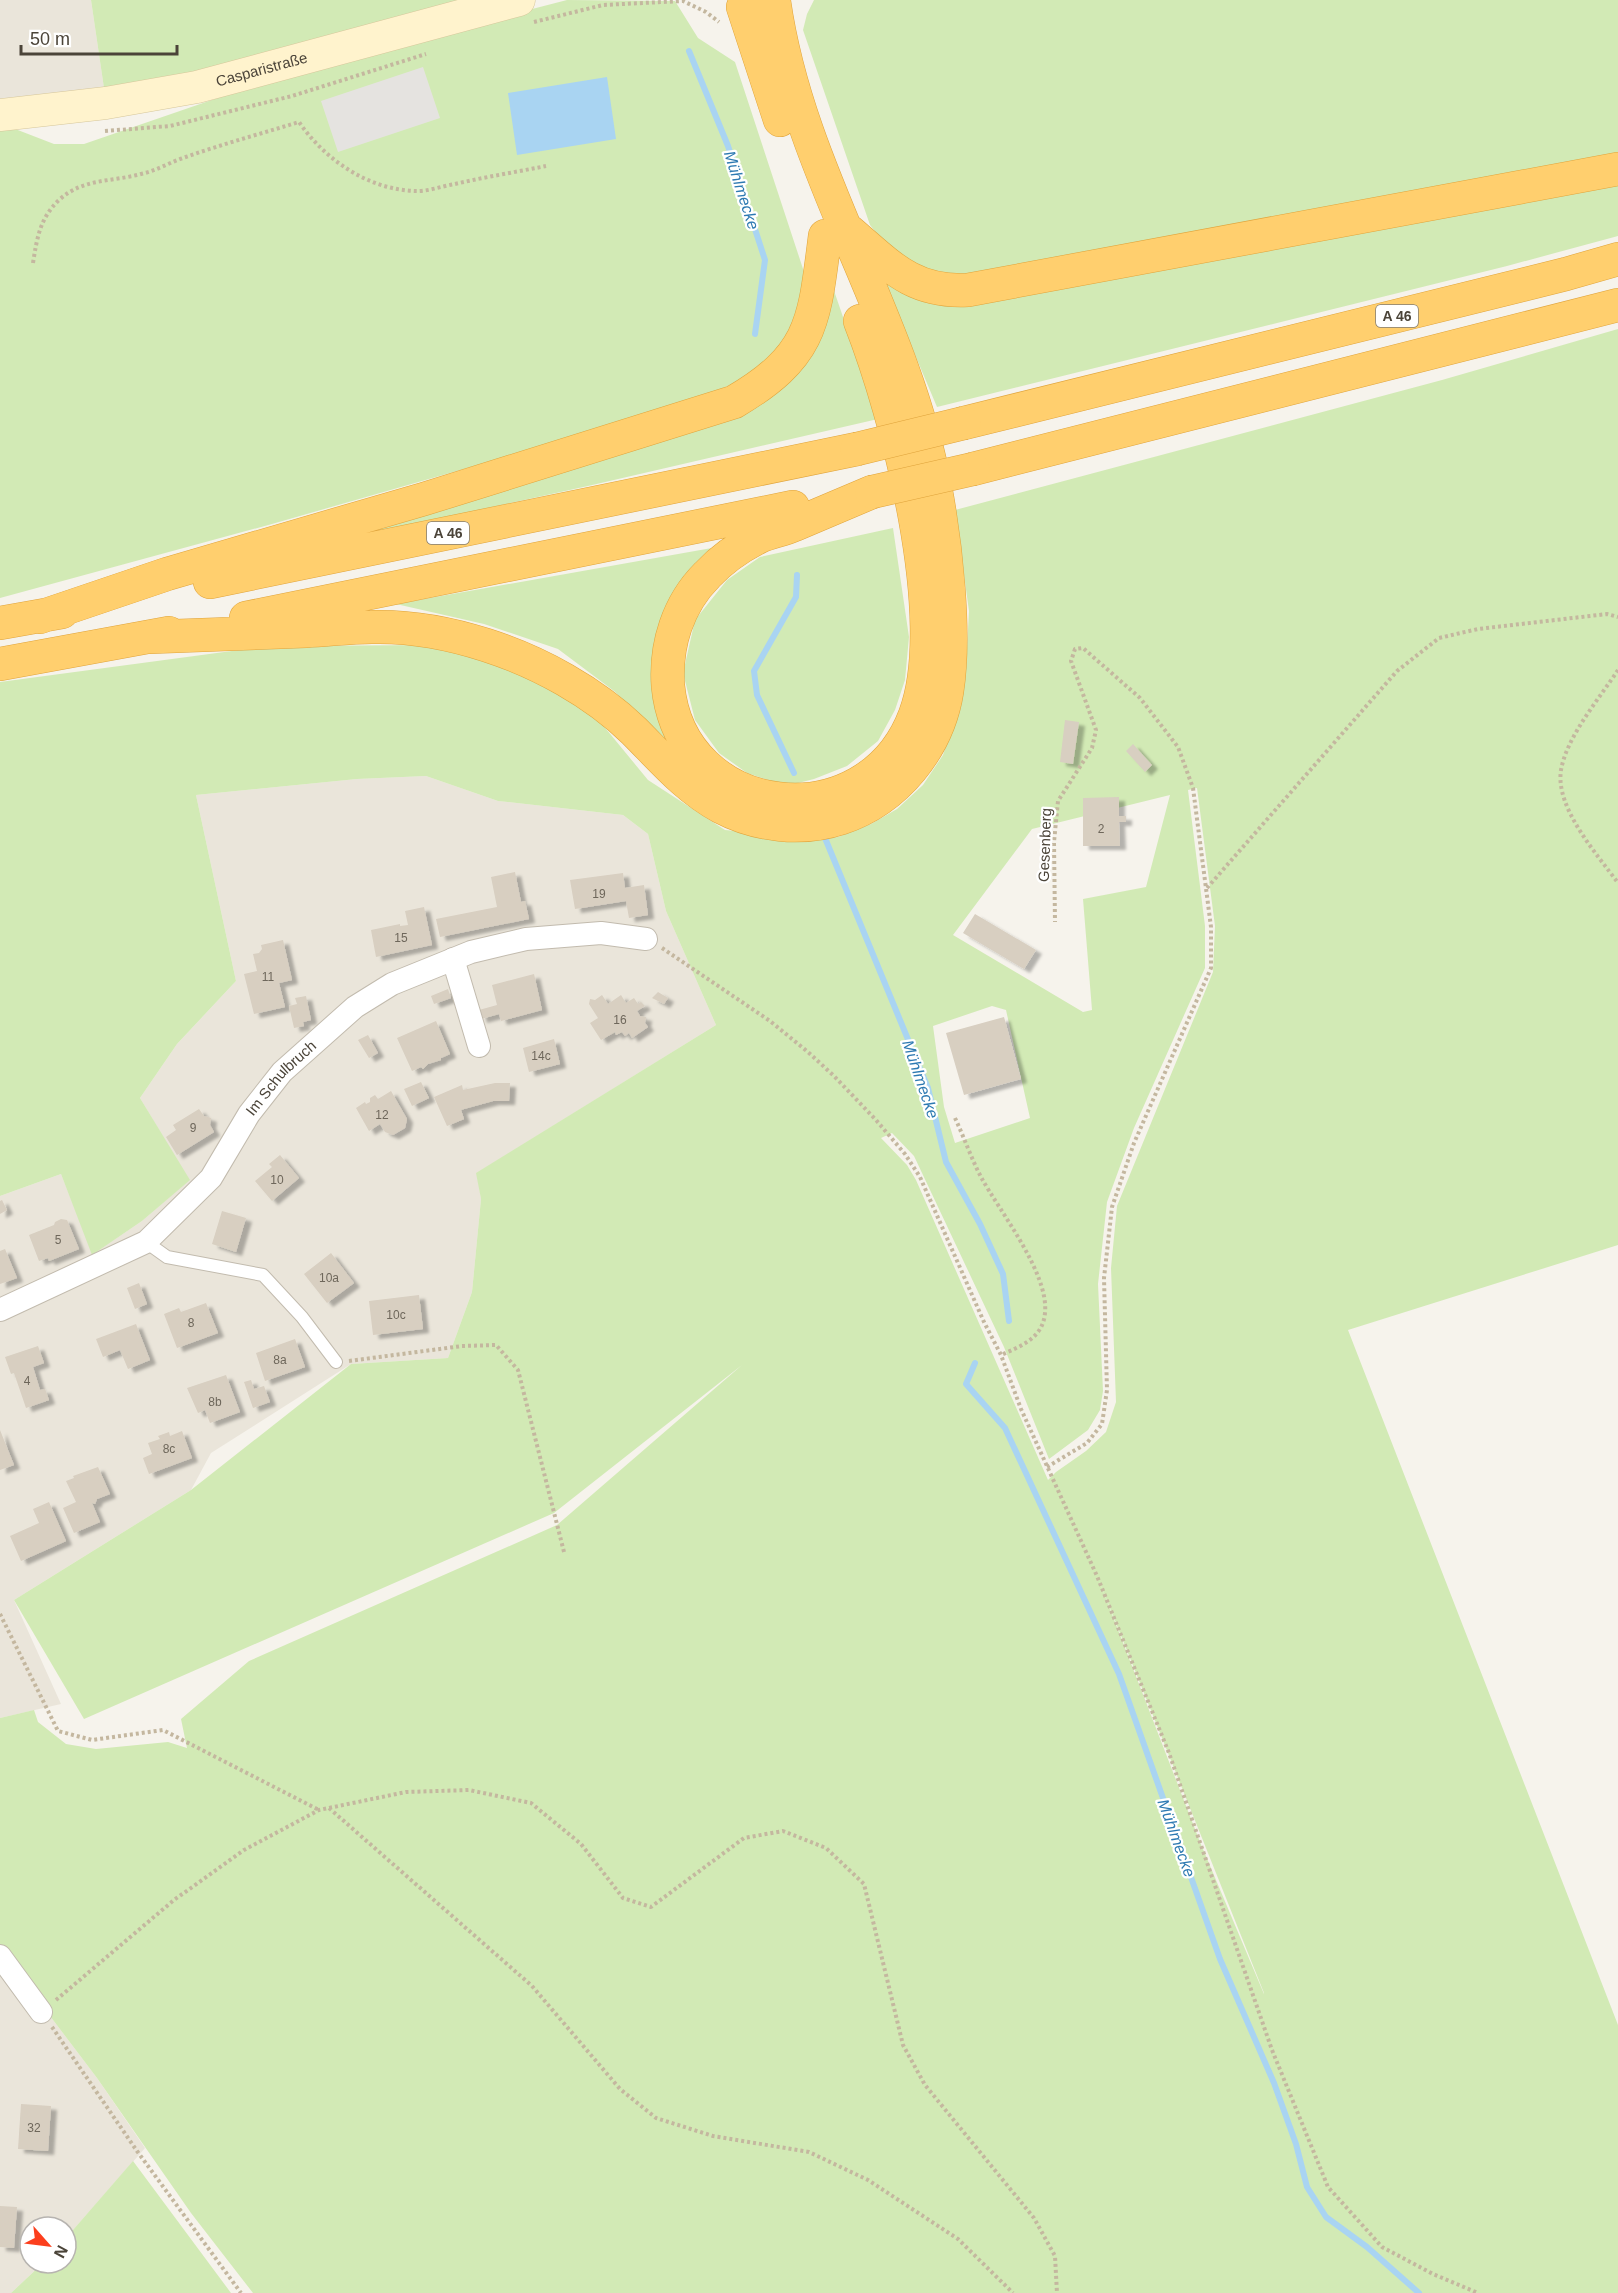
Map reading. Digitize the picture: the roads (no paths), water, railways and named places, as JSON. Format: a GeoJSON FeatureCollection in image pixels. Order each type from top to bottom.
{"type":"FeatureCollection","features":[{"type":"Feature","properties":{"kind":"highway"},"geometry":{"type":"LineString","coordinates":[[149,637],[369,627],[394,627],[452,635],[513,655],[564,679],[633,729],[663,762],[687,783],[719,806],[742,817],[766,823],[808,826],[828,823],[873,804],[892,790],[912,769],[926,748],[938,722],[947,692],[950,641],[947,589],[934,482],[921,429],[900,361],[787,139],[754,41],[754,2]]}},
{"type":"Feature","properties":{"kind":"highway"},"geometry":{"type":"LineString","coordinates":[[754,2],[781,46],[834,231],[890,409],[905,470],[924,580],[925,673],[922,693],[907,734],[878,771],[847,789],[827,797],[810,800],[773,799],[753,793],[713,771],[695,753],[679,728],[670,702],[667,673],[669,649],[678,620],[691,595],[708,574],[741,549],[760,537],[872,492]]}},
{"type":"Feature","properties":{"kind":"highway"},"geometry":{"type":"LineString","coordinates":[[834,231],[919,284],[938,289],[968,290],[1618,169]]}},
{"type":"Feature","properties":{"kind":"highway"},"geometry":{"type":"LineString","coordinates":[[40,617],[167,574],[424,499],[734,402],[759,387],[777,372],[795,352],[808,330],[834,231]]}},
{"type":"Feature","properties":{"kind":"highway","name":"A 46"},"geometry":{"type":"LineString","coordinates":[[0,623],[40,617],[857,449],[1176,372],[1618,259]]}},
{"type":"Feature","properties":{"kind":"highway"},"geometry":{"type":"LineString","coordinates":[[0,664],[149,637],[872,492],[973,469],[1618,305]]}},
{"type":"Feature","properties":{"kind":"main road","name":"Casparistraße"},"geometry":{"type":"LineString","coordinates":[[0,115],[106,103],[197,87],[526,11]]}},
{"type":"Feature","properties":{"kind":"street","name":"Im Schulbruch"},"geometry":{"type":"LineString","coordinates":[[0,1310],[146,1242],[211,1178],[249,1114],[290,1064],[355,1007],[392,984],[471,952],[526,939],[601,933],[646,939]]}},
{"type":"Feature","properties":{"kind":"street"},"geometry":{"type":"LineString","coordinates":[[453,959],[479,1046]]}},
{"type":"Feature","properties":{"kind":"street"},"geometry":{"type":"LineString","coordinates":[[0,1956],[41,2012]]}},
{"type":"Feature","properties":{"kind":"lane"},"geometry":{"type":"LineString","coordinates":[[146,1242],[167,1257],[263,1275],[302,1317],[336,1362]]}},
{"type":"Feature","properties":{"kind":"water"},"geometry":{"type":"Polygon","coordinates":[[[607,77],[616,139],[517,155],[508,93],[607,77]]]}},
{"type":"Feature","properties":{"kind":"waterway","name":"Mühlmecke"},"geometry":{"type":"LineString","coordinates":[[689,51],[728,146],[765,260],[755,334]]}},
{"type":"Feature","properties":{"kind":"waterway","name":"Mühlmecke"},"geometry":{"type":"LineString","coordinates":[[794,773],[757,695],[754,671],[796,597],[797,575]]}},
{"type":"Feature","properties":{"kind":"waterway","name":"Mühlmecke"},"geometry":{"type":"LineString","coordinates":[[825,838],[928,1088],[946,1162],[980,1224],[1003,1274],[1009,1321]]}},
{"type":"Feature","properties":{"kind":"waterway","name":"Mühlmecke"},"geometry":{"type":"LineString","coordinates":[[975,1363],[966,1384],[1005,1428],[1119,1674],[1220,1959],[1274,2083],[1296,2144],[1307,2187],[1326,2217],[1367,2247],[1419,2293]]}}]}
